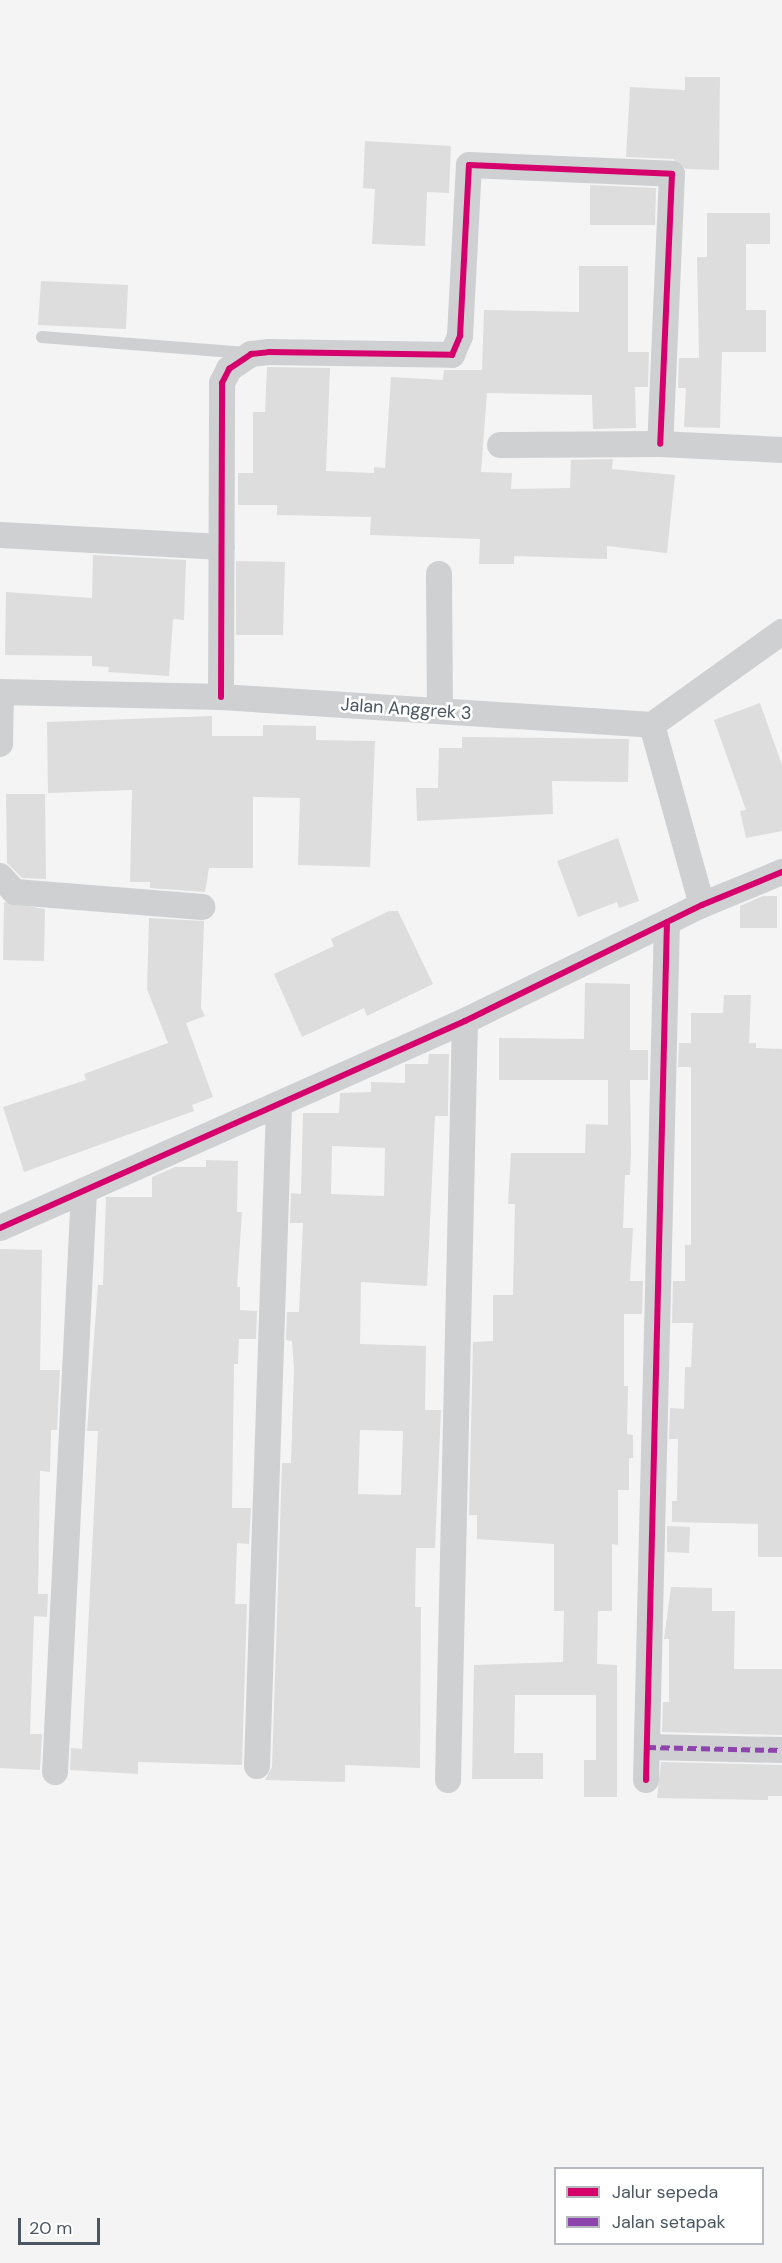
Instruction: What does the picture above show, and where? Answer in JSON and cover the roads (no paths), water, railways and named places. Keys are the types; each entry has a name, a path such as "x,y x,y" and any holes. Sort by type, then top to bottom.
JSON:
{"street":[{"path":"221,697 222,383 229,369 251,354 452,355 460,336 466,171 472,163 670,172 674,179 660,444"},
{"path":"500,445 660,444 782,450"},
{"path":"0,535 222,547"},
{"path":"439,574 440,711"},
{"path":"702,905 652,725 782,632"},
{"path":"0,744 1,692"},
{"name":"Jalan Anggrek 3","path":"1,692 221,697 652,725"},
{"path":"0,1228 465,1021 702,905 782,872"},
{"path":"0,876 15,892 202,907"},
{"path":"646,1779 667,922"},
{"path":"448,1779 465,1021"},
{"path":"257,1766 279,1105"},
{"path":"55,1772 84,1191"},
{"path":"647,1747 782,1750"}],"lane":[{"path":"42,337 251,354"}]}
